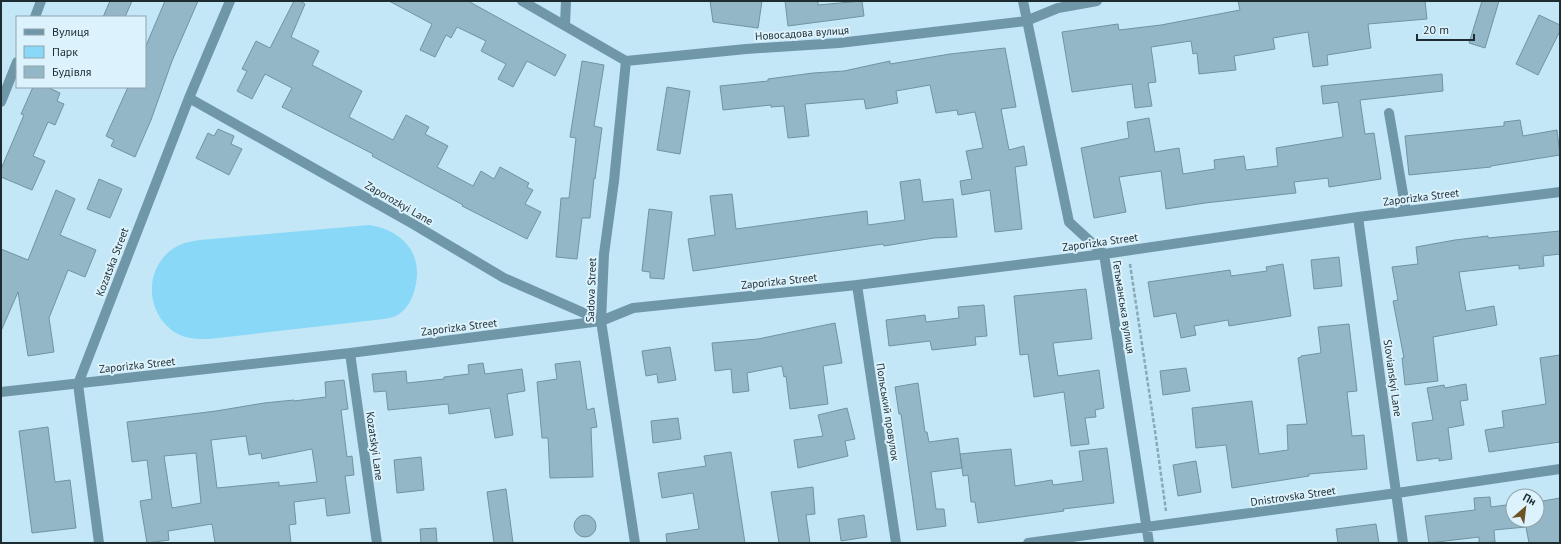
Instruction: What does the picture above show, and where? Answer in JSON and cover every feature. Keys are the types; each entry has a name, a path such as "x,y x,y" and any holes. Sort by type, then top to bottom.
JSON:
{"street":[{"path":"35,16 41,1"},
{"name":"Kozatska Street","path":"99,543 78,384 189,98 230,1"},
{"path":"522,1 565,24 626,61"},
{"path":"565,24 566,1"},
{"name":"Гетьманська вулиця","path":"1023,1 1069,222 1104,254 1149,543"},
{"name":"Новосадова вулиця","path":"626,61 746,49 839,43 1026,21 1057,5 1097,1"},
{"name":"Sadova Street","path":"626,61 614,181 604,254 601,321 635,543"},
{"path":"1,102 16,64"},
{"name":"Zaporozkyi Lane","path":"189,98 413,224 504,278 601,321"},
{"path":"1389,113 1406,211"},
{"name":"Zaporizka Street","path":"1,392 350,353 601,321 634,308 857,285 1104,254 1358,217 1560,192"},
{"name":"Slovianskyi Lane","path":"1358,217 1397,493 1402,543"},
{"name":"Польський провулок","path":"857,285 896,543"},
{"name":"Kozatskyi Lane","path":"350,353 377,543"},
{"name":"Dnistrovska Street","path":"1028,543 1147,528 1560,469"}],"path":[{"path":"1128,250 1155,431 1167,525"}],"green space":[{"path":"369,225 391,232 400,238 408,245 416,264 417,275 413,296 405,309 394,317 199,339 182,336 170,329 161,319 155,307 152,294 156,269 163,257 174,248 183,244 200,240"}],"building":[{"path":"110,1 132,1 125,16 103,16"},
{"path":"165,1 198,1 172,61 151,120 135,157 111,146 114,140 106,136 128,88 146,88 146,46"},
{"path":"294,1 300,1 305,4 291,37 319,51 312,65 362,91 349,117 393,140 406,115 429,127 425,134 448,146 437,167 473,186 481,171 494,179 500,167 529,183 527,187 533,190 525,204 541,212 527,239 462,206 463,205 372,156 373,154 282,107 292,88 265,74 252,99 237,91 247,71 242,69 256,41 270,48"},
{"path":"389,1 468,1 566,55 555,76 527,61 513,87 498,79 506,64 481,51 486,41 457,27 451,38 446,35 435,57 420,50 432,24"},
{"path":"710,1 762,1 758,28 713,22"},
{"path":"785,1 818,1 818,5 862,1 864,16 788,26"},
{"path":"1238,1 1425,1 1427,19 1368,24 1371,48 1327,55 1328,65 1313,67 1308,32 1273,38 1275,49 1234,56 1236,70 1199,74 1197,53 1193,54 1191,41 1151,47 1156,82 1148,83 1152,106 1135,108 1132,84 1072,92 1062,32 1118,24 1119,30 1161,25 1240,10"},
{"path":"1482,1 1499,1 1485,48 1469,43"},
{"path":"1539,15 1560,25 1560,31 1538,75 1516,64"},
{"path":"1005,48 1016,107 1001,109 1009,150 1024,146 1027,165 1015,167 1022,229 995,232 990,190 962,195 960,181 972,179 966,151 983,148 975,112 958,115 957,110 936,113 930,85 896,91 898,103 866,109 864,99 805,104 809,136 788,138 784,106 771,107 771,105 723,110 720,86 768,81 768,79 813,73 844,71 890,61 890,64 950,54"},
{"path":"582,61 604,65 594,126 602,128 595,179 594,178 590,218 582,218 577,259 556,257 561,198 569,198 576,138 570,137"},
{"path":"1442,74 1443,91 1360,100 1365,134 1374,133 1381,179 1329,187 1328,178 1294,182 1296,193 1166,209 1161,171 1119,177 1126,212 1094,218 1081,148 1129,138 1127,122 1149,118 1155,152 1179,148 1183,174 1215,169 1214,160 1244,156 1246,170 1278,166 1276,148 1343,137 1338,102 1323,104 1321,86"},
{"path":"667,87 690,91 680,154 657,150"},
{"path":"33,88 49,88 60,93 57,101 64,104 55,125 48,122 33,156 45,161 32,190 1,177 1,169 24,115 21,114"},
{"path":"1520,120 1523,136 1557,130 1560,155 1491,167 1409,175 1405,136 1504,126 1504,122"},
{"path":"218,129 234,136 231,144 242,149 229,175 196,158 208,133 214,136"},
{"path":"99,179 122,189 110,218 87,209"},
{"path":"920,179 923,202 953,199 957,237 934,238 884,246 883,244 693,271 688,239 715,235 710,196 732,194 736,229 867,211 868,225 905,220 900,182"},
{"path":"56,190 75,199 60,235 96,250 85,277 68,270 49,318 54,352 28,356 18,292 1,331 1,249 28,260"},
{"path":"649,209 672,212 664,279 650,278 650,272 642,271"},
{"path":"1560,231 1560,254 1543,256 1544,266 1519,269 1519,265 1459,272 1466,311 1494,306 1497,325 1433,337 1438,381 1405,385 1402,358 1404,358 1393,301 1398,300 1392,267 1418,264 1416,247 1488,236 1488,238"},
{"path":"1339,257 1342,286 1314,289 1311,260"},
{"path":"1283,264 1291,316 1229,326 1228,320 1194,326 1196,335 1181,338 1176,313 1154,317 1148,282 1230,270 1231,276 1267,271 1266,267"},
{"path":"1086,289 1092,339 1053,343 1058,376 1099,370 1104,408 1095,410 1096,417 1085,418 1089,444 1071,446 1064,392 1034,397 1028,354 1020,355 1014,296"},
{"path":"984,305 987,336 975,337 976,345 932,350 930,341 889,346 886,320 925,315 926,322 959,318 958,307"},
{"path":"835,323 842,363 823,366 828,404 790,409 786,376 784,377 782,366 747,373 749,391 733,393 731,369 715,371 712,343 758,339"},
{"path":"1349,324 1357,391 1347,392 1352,436 1364,435 1367,469 1309,474 1309,476 1232,488 1226,445 1196,448 1192,408 1252,401 1259,454 1288,450 1287,425 1307,424 1298,358 1301,356 1321,353 1318,327"},
{"path":"670,347 676,380 658,383 657,374 646,376 642,351"},
{"path":"1560,355 1560,442 1489,452 1485,430 1504,427 1502,411 1546,404 1540,358"},
{"path":"580,361 587,410 594,408 597,427 591,428 593,477 550,478 548,438 542,438 537,382 557,379 555,364"},
{"path":"483,363 485,374 522,369 525,391 507,394 513,435 495,438 490,408 449,414 448,404 388,410 386,391 374,392 372,374 406,371 407,383 444,379 444,377 469,374 468,365"},
{"path":"1186,368 1190,391 1163,395 1160,371"},
{"path":"344,380 348,409 341,410 347,457 352,456 354,475 345,476 350,513 327,516 325,498 294,502 296,524 289,525 291,543 215,543 212,524 168,531 169,540 147,543 140,501 152,499 147,460 132,462 127,422 216,411 264,403 326,397 325,382","holes":["246,436 249,455 261,453 262,459 312,449 317,482 279,486 279,482 217,488 211,440","196,453 201,503 172,508 164,456"]},
{"path":"918,383 925,432 927,432 929,442 958,438 962,468 931,472 936,509 944,509 946,526 917,530 901,414 899,414 895,387"},
{"path":"1466,384 1468,400 1460,401 1464,425 1448,428 1452,459 1439,461 1439,458 1417,461 1412,423 1433,420 1427,388 1444,385 1445,388"},
{"path":"847,408 855,439 845,441 848,456 798,468 794,440 823,436 818,415"},
{"path":"678,418 681,439 653,443 651,421"},
{"path":"48,427 55,482 70,480 76,528 32,533 19,431"},
{"path":"1107,448 1114,503 1063,509 1064,511 978,523 975,502 971,502 968,475 963,476 960,454 1011,449 1015,486 1052,480 1053,485 1083,481 1079,451"},
{"path":"731,452 745,543 667,543 666,534 699,529 693,493 662,498 658,473 706,466 704,456"},
{"path":"421,457 424,490 397,493 394,460"},
{"path":"1196,461 1201,492 1178,496 1173,465"},
{"path":"813,487 815,514 806,515 810,543 779,543 771,492"},
{"path":"506,489 513,543 494,543 487,492"},
{"path":"1490,497 1491,507 1505,505 1505,528 1515,528 1494,530 1495,542 1479,543 1479,537 1429,543 1425,516 1475,510 1474,498"},
{"path":"1560,498 1560,543 1529,543 1526,528 1545,528 1545,501"},
{"path":"585,515 589,516 595,522 595,530 589,536 585,537 581,536 575,530 574,526 575,522 581,516"},
{"path":"864,515 867,537 841,541 838,519"},
{"path":"1376,524 1379,543 1338,543 1336,529"},
{"path":"436,528 437,543 421,543 420,529"}]}
